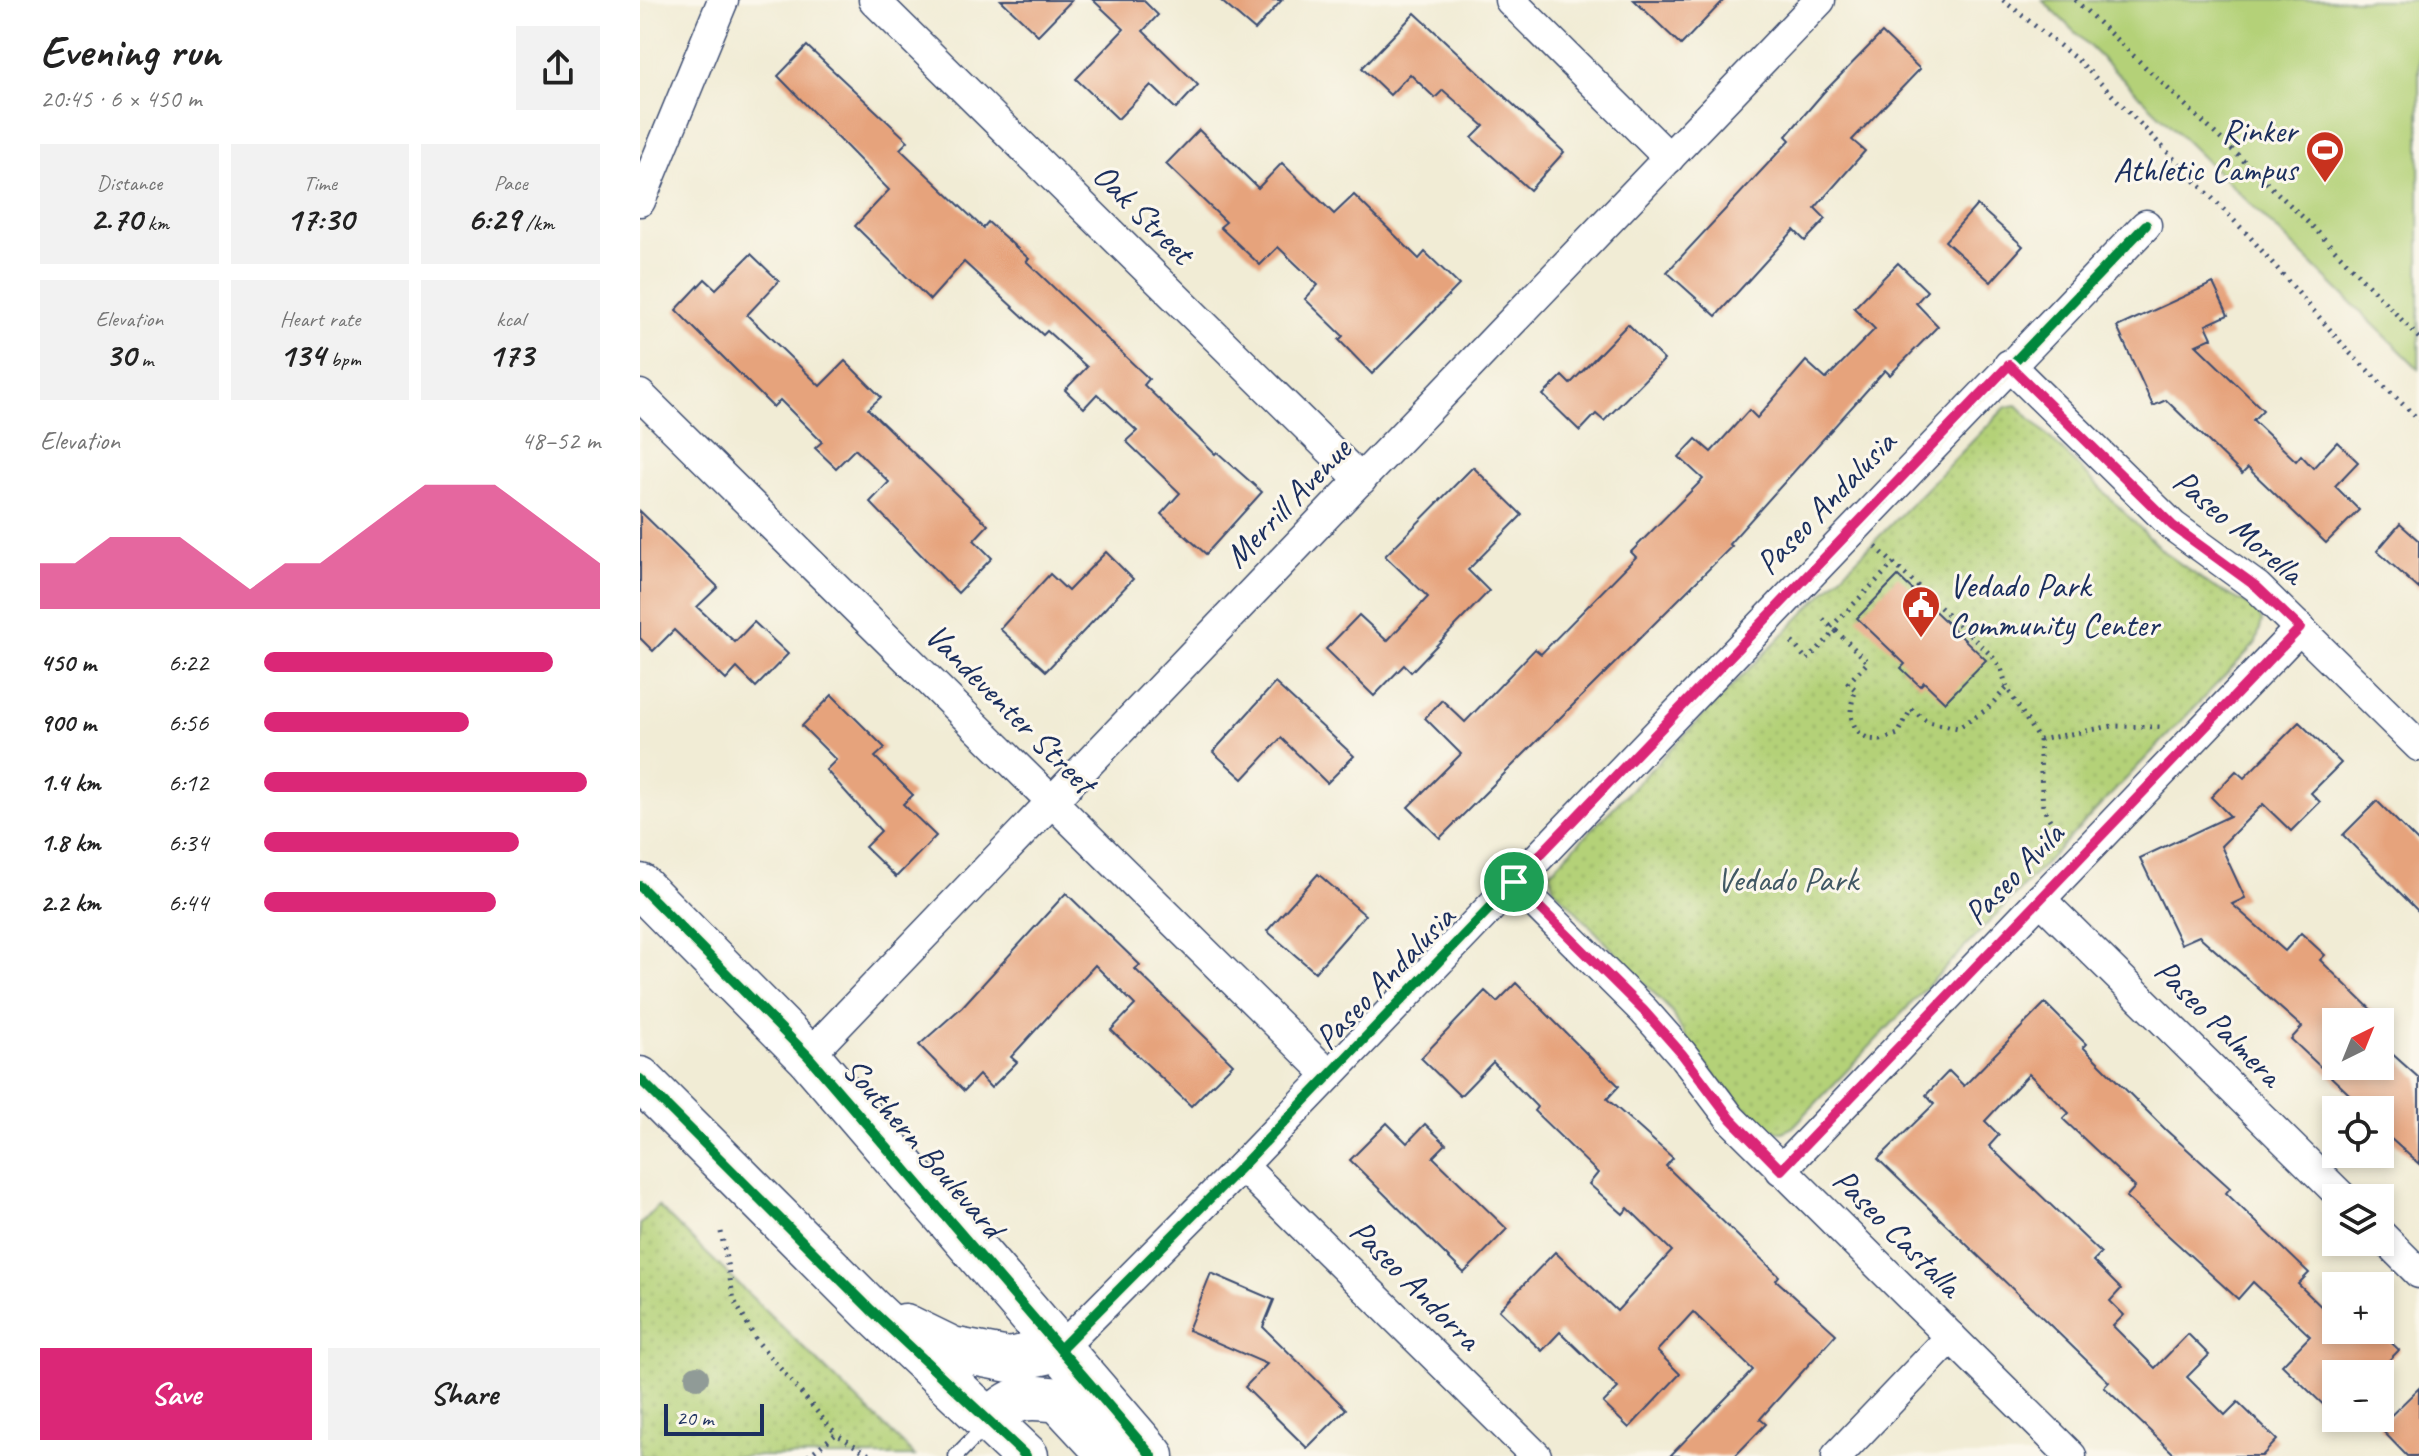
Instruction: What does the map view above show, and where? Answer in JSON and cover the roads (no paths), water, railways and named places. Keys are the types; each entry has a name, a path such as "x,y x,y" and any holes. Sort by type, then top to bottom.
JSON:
{"main road":[{"name":"Southern Boulevard","path":"640,886 808,1056 1152,1456"},
{"path":"640,1079 871,1310 1026,1456"},
{"path":"871,1310 952,1349 1009,1360 1060,1349"},
{"path":"990,1421 1004,1407 1024,1396 1059,1400 1111,1456"}],"street":[{"path":"640,201 723,0"},
{"name":"Oak Street","path":"874,0 1361,480"},
{"path":"1510,0 1669,158"},
{"name":"Merrill Avenue","path":"808,1056 1820,0"},
{"name":"Paseo Andalusia","path":"1060,1349 1242,1166 2146,225"},
{"name":"Paseo Morella","path":"2009,365 2173,526 2257,587 2419,746"},
{"name":"Vandeventer Street","path":"640,395 1329,1075"},
{"name":"Paseo Avila","path":"1781,1170 2300,628"},
{"name":"Paseo Castalla","path":"1514,882 1644,1011 1682,1054 1731,1119 2071,1456"},
{"name":"Paseo Palmera","path":"2040,899 2329,1184"},
{"name":"Paseo Andorra","path":"1242,1166 1536,1456"},
{"path":"2394,1248 2419,1273"},
{"path":"1837,1456 1951,1337"}],"lane":[{"path":"956,1456 990,1421"}],"place":[{"name":"Rinker Athletic Campus","path":"2325,184"},
{"name":"Vedado Park Community Center","path":"1921,639"}],"park label":[{"name":"Vedado Park","path":"1787,879"}]}
